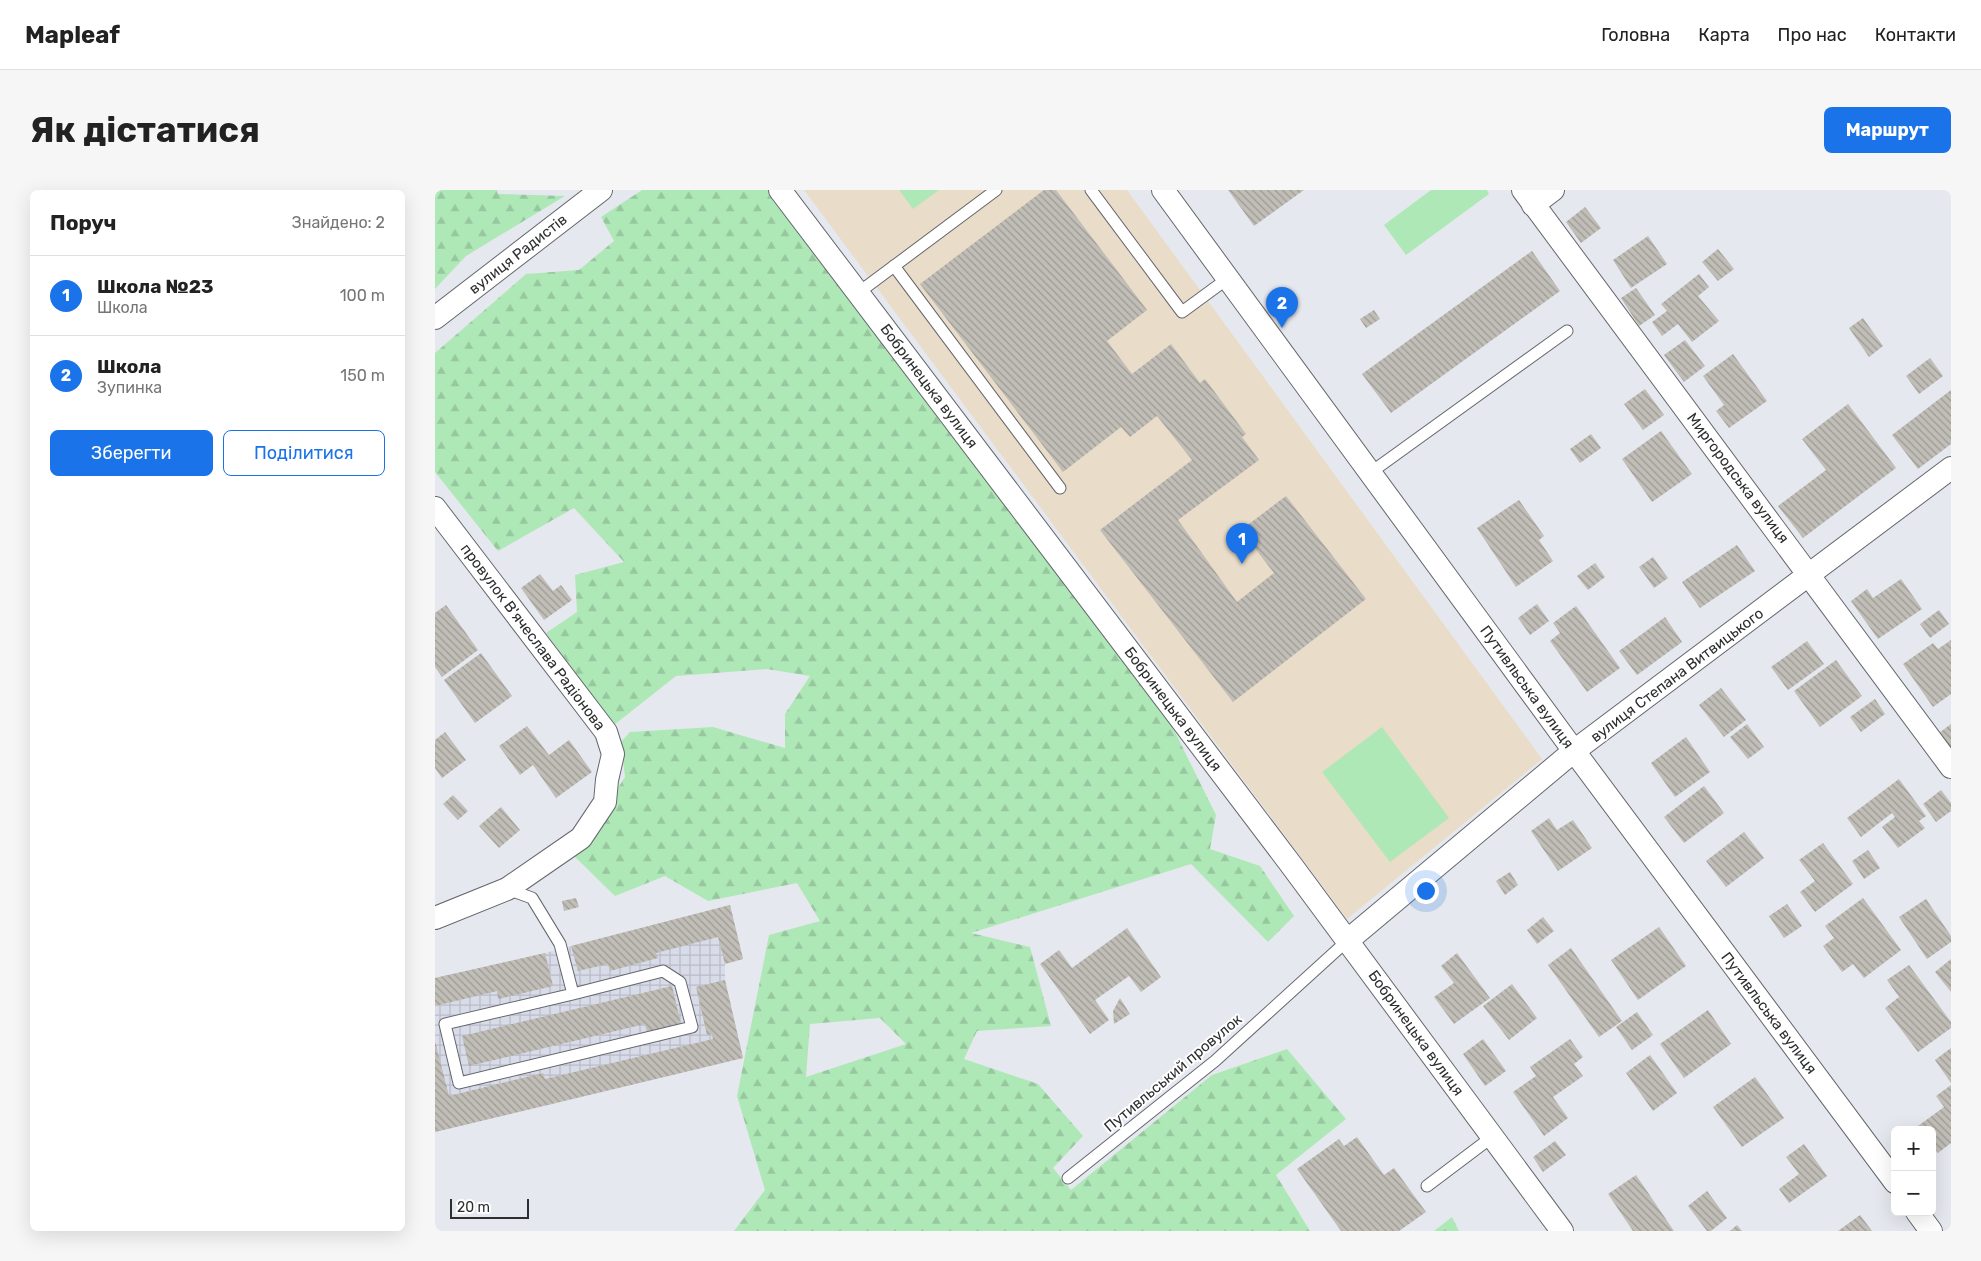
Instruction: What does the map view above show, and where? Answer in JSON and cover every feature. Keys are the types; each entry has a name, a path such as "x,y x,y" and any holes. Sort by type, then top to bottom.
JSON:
{"street":[{"name":"вулиця Радистів","path":"435,318 601,190"},
{"name":"Бобринецька вулиця","path":"780,190 1347,941 1562,1231"},
{"name":"Путивльська вулиця","path":"1163,190 1574,751 1891,1177"},
{"path":"1528,197 1553,190"},
{"name":"Миргородська вулиця","path":"1528,197 1951,767"},
{"name":"вулиця Степана Витвицького","path":"1347,941 1574,751 1951,468"},
{"name":"провулок В'ячеслава Радіонова","path":"435,508 606,732 613,754 607,780 605,802 581,838 507,890"},
{"path":"435,918 507,890"},
{"path":"1920,1216 1931,1231"}],"lane":[{"path":"858,293 996,190"},
{"path":"1091,190 1182,312 1227,279"},
{"path":"894,266 1060,488"},
{"path":"1370,473 1567,331"},
{"path":"507,890 532,898 560,944 573,994"},
{"name":"вулиця Степана Витвицького","path":"1296,988 1347,941"},
{"path":"663,971 680,982 692,1027 459,1083 445,1024 573,994 663,971"},
{"name":"Путивльський провулок","path":"1068,1178 1215,1061 1296,988"},
{"path":"1427,1186 1492,1137"}],"shaded area":[{"path":"804,190 1127,190 1542,759 1347,919"},
{"path":"730,905 743,959 725,964 725,980 743,1058 435,1132 435,978 545,953"}],"green space":[{"path":"435,190 497,190 498,194 565,196 466,256 435,289"},
{"path":"642,190 772,190 1170,722 1216,815 1210,849 1260,866 1294,916 1268,942 1191,864 971,933 1030,947 1051,1026 977,1031 964,1059 1038,1084 1083,1136 1053,1168 1071,1190 1212,1075 1287,1049 1346,1119 1276,1175 1310,1231 734,1231 765,1190 737,1096 769,935 820,921 797,883 708,901 665,876 615,896 574,856 625,777 621,742 630,732 713,727 785,748 785,714 810,676 767,669 676,676 614,725 546,633 577,612 575,575 624,562 574,508 498,551 435,472 435,353 526,274 579,270 614,241 601,217","holes":["880,1018 906,1044 806,1077 810,1024"]},
{"path":"899,190 939,190 913,209"},
{"path":"1431,190 1487,190 1489,194 1406,255 1384,225"},
{"path":"1382,727 1449,818 1390,862 1322,772"},
{"path":"1452,1217 1459,1231 1434,1231"}],"building":[{"path":"1044,190 1056,190 1147,310 1107,341 1132,374 1171,344 1200,383 1205,379 1246,434 1242,437 1259,460 1178,520 1237,602 1274,573 1241,530 1286,496 1366,599 1233,702 1100,530 1192,460 1157,416 1130,437 1121,427 1063,472 920,284"},
{"path":"1228,190 1304,190 1254,226"},
{"path":"1585,207 1601,228 1581,243 1566,222"},
{"path":"1648,236 1667,264 1631,288 1613,260"},
{"path":"1718,249 1734,269 1718,281 1702,262"},
{"path":"1532,251 1560,291 1391,413 1362,374"},
{"path":"1699,274 1709,287 1698,296 1719,321 1692,342 1678,324 1662,336 1652,322 1667,311 1661,304"},
{"path":"1636,288 1655,315 1639,326 1621,298"},
{"path":"1374,310 1380,319 1366,328 1360,319"},
{"path":"1863,318 1883,346 1869,357 1849,328"},
{"path":"1685,340 1705,366 1684,382 1664,355"},
{"path":"1733,354 1767,401 1729,428 1716,411 1724,405 1703,376"},
{"path":"1930,358 1943,376 1919,394 1906,376"},
{"path":"1645,389 1664,415 1643,430 1624,404"},
{"path":"1951,390 1951,444 1918,469 1892,435"},
{"path":"1848,404 1896,468 1803,538 1778,506 1826,470 1802,439"},
{"path":"1661,431 1692,474 1652,502 1622,459"},
{"path":"1591,434 1601,448 1580,463 1570,449"},
{"path":"1519,500 1544,536 1539,540 1553,561 1516,587 1477,528"},
{"path":"1737,545 1755,571 1700,608 1682,582"},
{"path":"1653,557 1668,578 1654,588 1639,567"},
{"path":"1595,563 1605,577 1588,590 1577,576"},
{"path":"540,574 553,591 561,585 572,600 544,620 521,588"},
{"path":"1901,579 1922,609 1878,639 1851,601 1867,589 1873,598"},
{"path":"1537,604 1549,621 1530,635 1518,618"},
{"path":"446,605 478,650 442,677 435,667 435,613"},
{"path":"1576,606 1620,668 1587,692 1550,641 1560,633 1553,623"},
{"path":"1939,610 1949,624 1930,638 1920,624"},
{"path":"1665,617 1682,642 1637,675 1619,651"},
{"path":"1951,640 1951,694 1933,707 1903,664 1933,643 1938,649"},
{"path":"1807,641 1824,664 1788,690 1771,667"},
{"path":"481,653 512,696 475,723 444,680"},
{"path":"1836,660 1862,696 1820,727 1794,691"},
{"path":"1721,688 1746,720 1724,737 1699,705"},
{"path":"1875,699 1885,714 1861,732 1850,717"},
{"path":"1747,724 1764,747 1748,759 1730,737"},
{"path":"1951,724 1951,749 1939,733"},
{"path":"527,726 549,755 569,740 592,772 556,798 533,765 520,775 499,746"},
{"path":"445,732 466,760 442,778 435,768 435,740"},
{"path":"1686,737 1710,772 1675,797 1651,763"},
{"path":"1899,779 1926,816 1919,821 1925,828 1898,848 1882,827 1895,817 1892,813 1861,837 1847,818"},
{"path":"1704,786 1724,813 1684,843 1664,817"},
{"path":"1941,790 1951,803 1951,811 1936,822 1923,804"},
{"path":"453,795 468,811 458,820 443,804"},
{"path":"501,807 520,830 499,848 479,826"},
{"path":"1549,818 1557,830 1573,820 1592,848 1558,871 1531,831"},
{"path":"1744,832 1764,858 1726,887 1706,861"},
{"path":"1823,843 1853,884 1815,912 1800,892 1815,881 1799,860"},
{"path":"1868,850 1880,868 1864,879 1852,861"},
{"path":"1510,872 1518,885 1505,895 1496,881"},
{"path":"576,898 579,907 564,911 562,901"},
{"path":"1863,898 1901,950 1864,978 1853,964 1842,972 1823,946 1834,938 1825,926"},
{"path":"1926,899 1951,936 1951,942 1927,959 1899,917"},
{"path":"1787,904 1802,926 1784,938 1769,916"},
{"path":"730,905 743,959 725,964 718,937 656,953 658,958 610,971 608,964 578,971 571,946"},
{"path":"1543,917 1554,931 1537,944 1527,930"},
{"path":"1659,927 1686,966 1638,1000 1611,960"},
{"path":"1127,928 1161,977 1141,992 1129,976 1095,1000 1109,1020 1090,1034 1040,964 1059,950 1072,968"},
{"path":"1571,948 1622,1021 1599,1037 1548,965"},
{"path":"545,953 553,986 498,999 497,991 435,1006 435,978"},
{"path":"1457,953 1490,998 1454,1024 1434,997 1454,983 1441,966"},
{"path":"1951,959 1951,992 1935,972"},
{"path":"1909,965 1951,1022 1951,1028 1918,1052 1885,1008 1899,997 1887,980"},
{"path":"725,980 743,1058 435,1132 435,1041 449,1096 543,1073 545,1079 713,1039 712,1034 707,1035 696,987"},
{"path":"1512,984 1537,1018 1509,1040 1483,1006"},
{"path":"672,986 681,1024 647,1032 645,1024 469,1066 462,1036"},
{"path":"1120,998 1130,1014 1114,1024 1113,1011"},
{"path":"1708,1010 1731,1044 1684,1078 1660,1044"},
{"path":"1637,1012 1653,1035 1632,1050 1616,1027"},
{"path":"1483,1039 1506,1071 1485,1086 1463,1054"},
{"path":"1570,1039 1583,1057 1574,1064 1583,1076 1553,1097 1568,1118 1544,1136 1513,1092 1536,1076 1530,1067"},
{"path":"1951,1048 1951,1083 1935,1060"},
{"path":"1650,1055 1677,1093 1653,1111 1626,1073"},
{"path":"1755,1077 1784,1118 1742,1147 1713,1107"},
{"path":"1951,1085 1951,1143 1938,1153 1936,1151 1936,1126 1918,1126 1944,1107 1936,1096"},
{"path":"1357,1137 1384,1175 1394,1168 1426,1212 1399,1231 1341,1231 1297,1169 1339,1139 1344,1146"},
{"path":"1555,1141 1566,1155 1543,1172 1533,1157"},
{"path":"1804,1144 1827,1176 1789,1203 1779,1189 1799,1174 1786,1157"},
{"path":"1636,1175 1674,1231 1633,1231 1608,1194"},
{"path":"1707,1191 1727,1218 1711,1231 1707,1231 1688,1206"},
{"path":"1860,1215 1872,1231 1838,1231"},
{"path":"1737,1225 1742,1231 1730,1231"}],"place":[{"name":"Школа","path":"1282,328"},
{"name":"Школа №23","path":"1242,564"}]}
